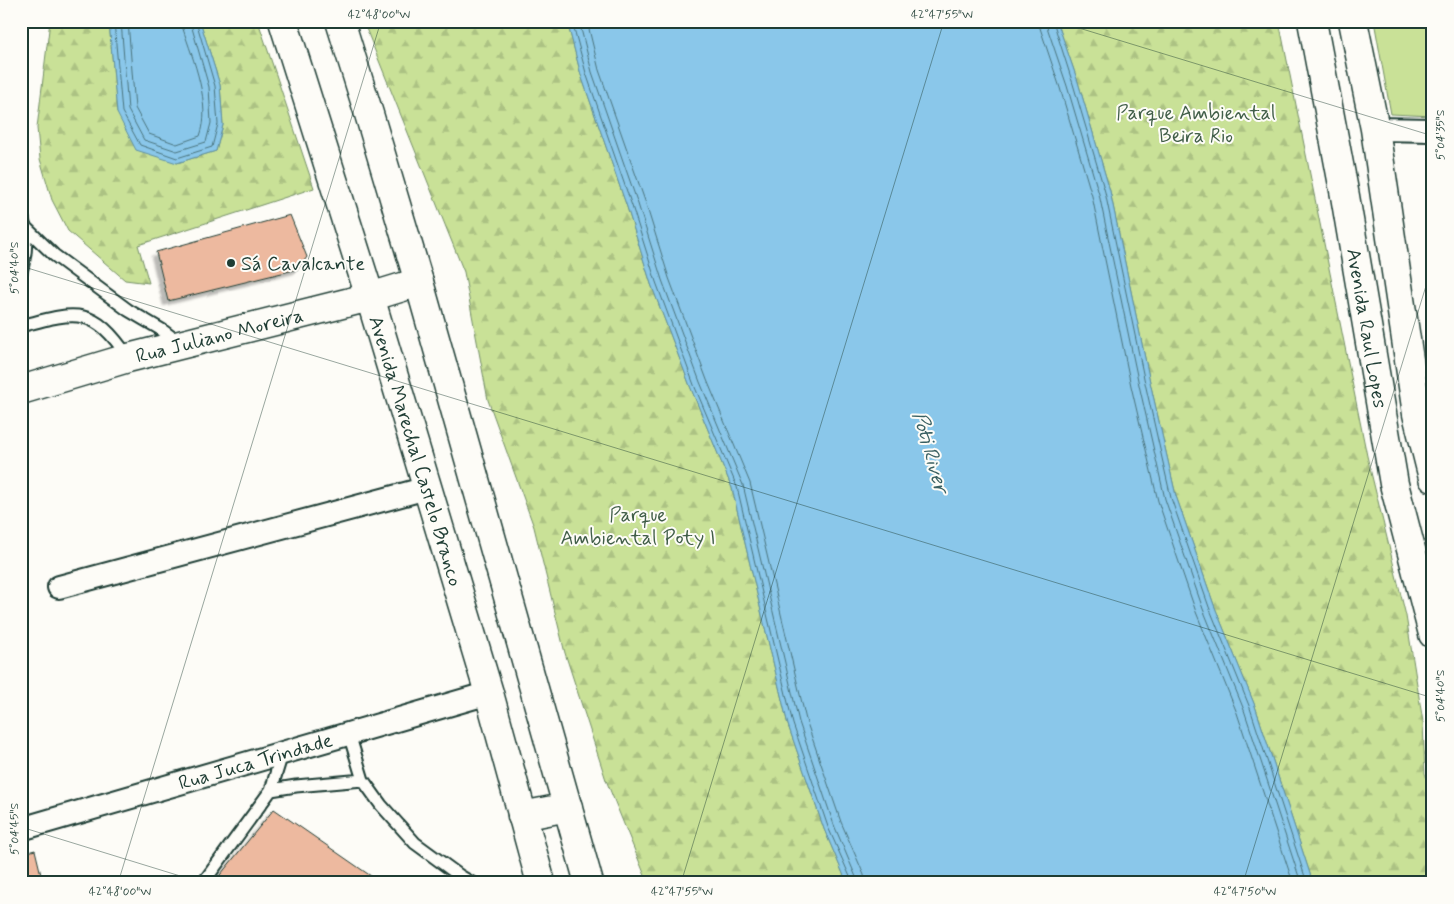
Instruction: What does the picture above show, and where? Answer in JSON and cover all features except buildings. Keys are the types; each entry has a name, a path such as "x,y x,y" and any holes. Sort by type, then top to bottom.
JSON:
{"main road":[{"name":"Avenida Marechal Castelo Branco","path":"283,21 370,296 489,693 541,883"},
{"path":"340,21 418,282 589,883"},
{"name":"Avenida Raul Lopes","path":"1312,21 1345,196 1394,484 1433,634"},
{"name":"Avenida Raul Lopes","path":"1353,21 1375,129 1425,414 1433,478"},
{"name":"Rua Juliano Moreira","path":"21,390 128,358 418,282"},
{"path":"522,816 568,807"}],"street":[{"path":"1375,129 1433,130"},
{"path":"59,587 427,488"},
{"name":"Rua Juca Trindade","path":"21,829 489,693"}],"lane":[{"path":"21,212 24,225 26,256 21,272"},
{"path":"24,225 54,255 128,310 162,330 182,345"},
{"path":"21,326 72,315 87,318 99,323 118,342 128,358"},
{"path":"349,734 363,780 382,805 415,843 472,883"},
{"path":"203,883 271,790 282,754"},
{"path":"271,790 363,780"}],"green space":[{"path":"50,21 109,21 117,113 177,163 216,151 223,125 220,85 200,21 258,21 314,188 138,245 149,283 125,280 68,231 52,200 40,159 37,128"},
{"name":"Parque Ambiental Poty I","path":"363,21 567,21 581,75 627,207 651,284 732,488 788,725 824,829 847,883 648,883 606,780 565,653 534,527 488,400 464,272"},
{"name":"Parque Ambiental Beira Rio","path":"1057,21 1279,21 1367,456 1406,616 1423,722 1425,773 1433,800 1433,883 1313,883 1255,706 1214,605 1176,496 1110,191 1078,82"},
{"path":"1374,21 1433,21 1433,116 1391,114"}],"water":[{"path":"109,21 200,21 220,85 223,125 216,151 177,163 136,150 117,113"},
{"name":"Poti River","path":"567,21 1057,21 1078,82 1110,191 1176,496 1214,605 1255,706 1313,883 847,883 824,829 788,725 732,488 651,284 627,207 581,75"}],"place":[{"name":"Sá Cavalcante","path":"231,263"}]}
